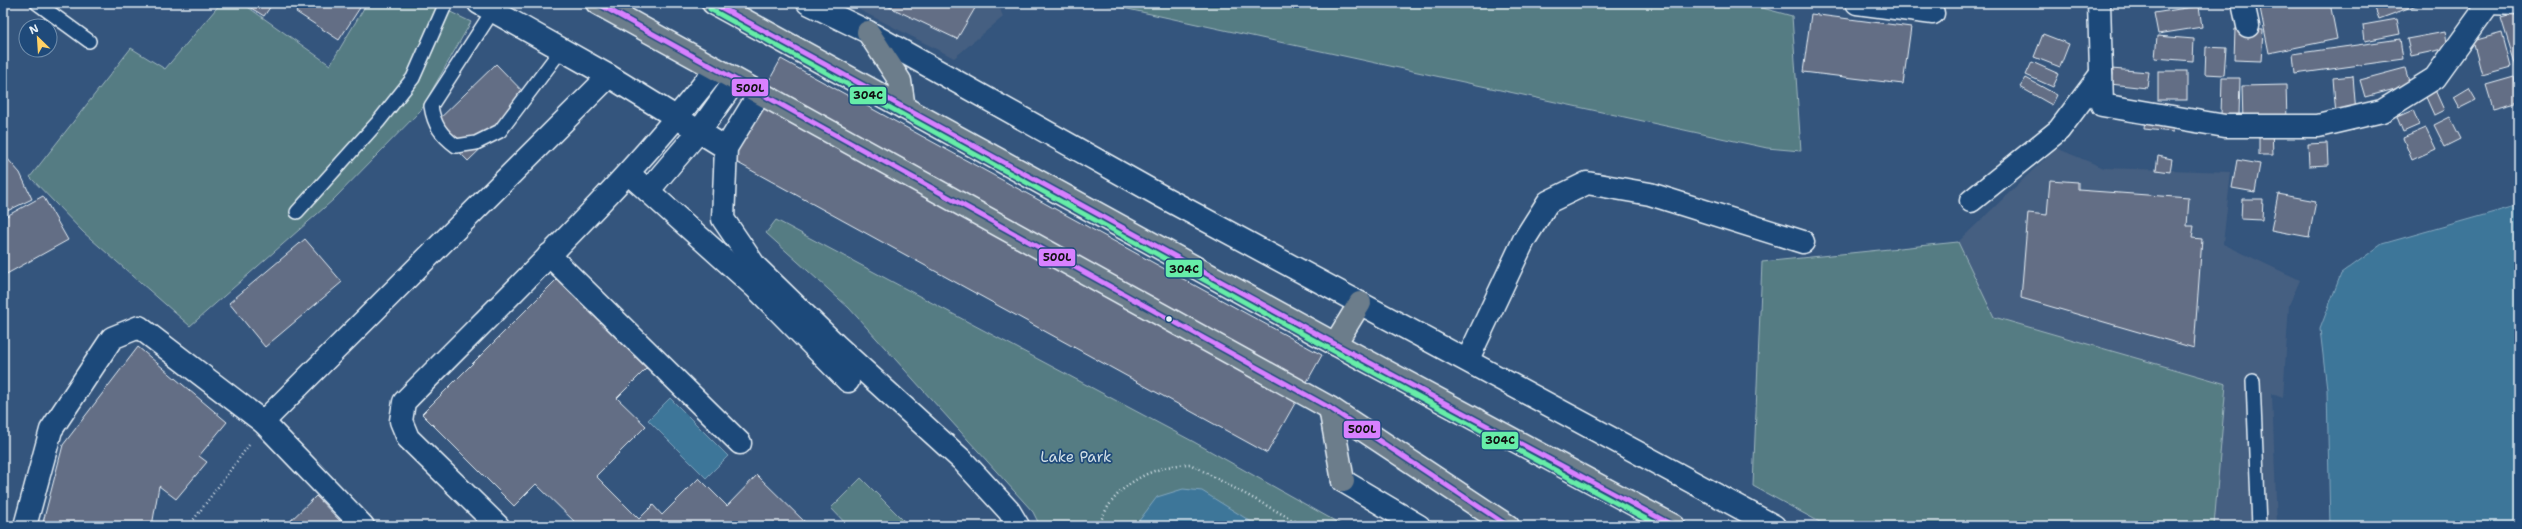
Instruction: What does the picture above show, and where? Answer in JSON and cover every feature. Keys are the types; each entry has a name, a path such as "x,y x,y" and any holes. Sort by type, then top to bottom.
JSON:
{"highway":[{"path":"597,3 715,70 1330,408 1508,526"},
{"path":"713,3 1335,344 1674,526"},
{"path":"868,32 900,81 904,108"},
{"path":"1335,344 1360,303"},
{"path":"1330,408 1343,481"}],"street":[{"path":"808,3 868,32 1161,196 1774,526"},
{"path":"1857,3 1933,13"},
{"path":"2099,3 2102,104 2225,126 2318,126 2382,111 2435,78 2489,3 2519,4"},
{"path":"2243,3 2248,26"},
{"path":"485,7 609,76 700,130 726,148"},
{"path":"498,526 408,438 403,430 401,411 404,402 628,173 678,118 715,70"},
{"path":"1970,201 2059,130 2101,74"},
{"path":"258,431 609,76"},
{"path":"648,191 700,130 735,81"},
{"path":"759,94 726,148 723,219 755,266 836,345 962,460 1009,511 1018,526"},
{"path":"628,173 755,287 848,381"},
{"path":"1468,360 1524,240 1548,202 1587,183 1650,194 1803,242"},
{"path":"549,255 740,443"},
{"path":"25,526 51,430 112,338 139,327 258,431 363,526"},
{"path":"1343,481 1419,526"}],"lane":[{"path":"37,3 89,42"},
{"path":"297,212 378,122 413,78 446,3"},
{"path":"485,7 431,106 433,118 441,134 456,146 476,143 500,131 561,50"},
{"path":"2253,381 2259,526"}],"path":[{"path":"189,526 258,431"},
{"path":"1099,526 1110,503 1137,478 1171,465 1190,464 1304,526"}],"shaded area":[{"path":"846,3 998,3 1003,17 954,58"},
{"path":"2056,148 2104,168 2231,172 2223,244 2300,280 2289,305 2283,398 2272,394 2277,526 2214,526 2226,384 1993,317 1958,242"},
{"path":"2519,205 2519,526 2330,526 2327,389 2320,329 2341,274 2382,244"},
{"path":"670,398 728,456 706,478 648,420"},
{"path":"1183,489 1202,491 1258,526 1135,526 1157,497"}],"green space":[{"path":"221,3 242,3 330,65 367,3 432,3 471,22 420,111 333,200 190,326 83,232 30,177 131,48 165,69"},
{"path":"1100,3 1744,3 1792,16 1801,151 1767,148"},
{"name":"Lake Park","path":"776,220 1194,442 1344,526 1040,526 1033,512 849,308 766,233"},
{"path":"1958,242 1994,317 2226,384 2214,526 1827,526 1753,486 1762,262"},
{"path":"861,478 909,526 848,526 831,508"}],"building":[{"path":"243,3 273,3 264,16"},
{"path":"302,3 363,3 339,40 296,12"},
{"path":"881,3 978,3 957,39"},
{"path":"2259,3 2330,3 2337,39 2269,53"},
{"path":"2373,3 2422,3 2379,19"},
{"path":"2199,6 2202,27 2158,34 2154,13"},
{"path":"2519,13 2519,72 2518,73 2501,18"},
{"path":"1811,14 1911,27 1903,84 1803,72"},
{"path":"2397,19 2400,34 2365,41 2363,25"},
{"path":"2235,29 2263,30 2261,61 2234,60"},
{"path":"2445,32 2448,48 2411,56 2407,39"},
{"path":"2502,33 2511,67 2482,75 2473,41"},
{"path":"2043,34 2069,44 2060,67 2034,57"},
{"path":"2157,36 2194,39 2193,61 2155,58"},
{"path":"2400,39 2403,59 2295,74 2293,54"},
{"path":"2206,47 2226,48 2224,75 2205,74"},
{"path":"781,59 1322,355 1267,453 727,157"},
{"path":"2032,62 2059,74 2053,87 2026,75"},
{"path":"496,64 531,100 468,161 433,125"},
{"path":"2405,68 2410,85 2365,97 2360,80"},
{"path":"2111,69 2149,72 2147,88 2110,84"},
{"path":"2158,71 2187,71 2187,100 2158,100"},
{"path":"2353,76 2356,114 2336,116 2333,78"},
{"path":"2514,77 2519,101 2493,108 2486,85"},
{"path":"2026,78 2057,95 2052,105 2020,87"},
{"path":"2222,78 2240,78 2239,116 2221,116"},
{"path":"2286,85 2287,121 2243,122 2242,86"},
{"path":"2469,88 2476,100 2460,108 2454,97"},
{"path":"2435,90 2444,110 2434,115 2425,95"},
{"path":"2413,110 2419,125 2403,132 2397,117"},
{"path":"2450,117 2461,139 2445,147 2434,125"},
{"path":"2145,119 2174,123 2173,132 2144,129"},
{"path":"2426,128 2436,149 2412,160 2403,138"},
{"path":"2272,129 2273,155 2259,155 2259,130"},
{"path":"2327,143 2328,165 2309,166 2308,144"},
{"path":"2158,156 2172,159 2170,172 2156,170"},
{"path":"6,157 20,173 32,199 3,213 3,158"},
{"path":"2237,160 2260,164 2255,192 2232,188"},
{"path":"2050,180 2078,182 2078,190 2189,198 2187,226 2194,226 2192,238 2202,239 2194,348 2021,298 2028,213 2047,215"},
{"path":"2278,194 2316,201 2309,237 2271,230"},
{"path":"43,196 68,240 3,276 3,218"},
{"path":"2242,199 2263,199 2262,220 2241,219"},
{"path":"305,239 342,282 265,347 229,303"},
{"path":"557,279 647,368 617,398 646,426 596,476 639,519 653,505 662,515 699,478 727,506 757,475 809,526 579,526 536,484 514,506 422,414"},
{"path":"138,347 227,422 199,456 207,462 176,499 159,486 152,526 42,526 63,445"},
{"path":"316,496 345,526 285,526"}],"transit line":[{"name":"500L","path":"597,3 1330,408 1508,526"},
{"name":"500L","path":"713,3 1335,344 1674,526"},
{"name":"304C","path":"710,9 1332,350 1659,526"}]}
